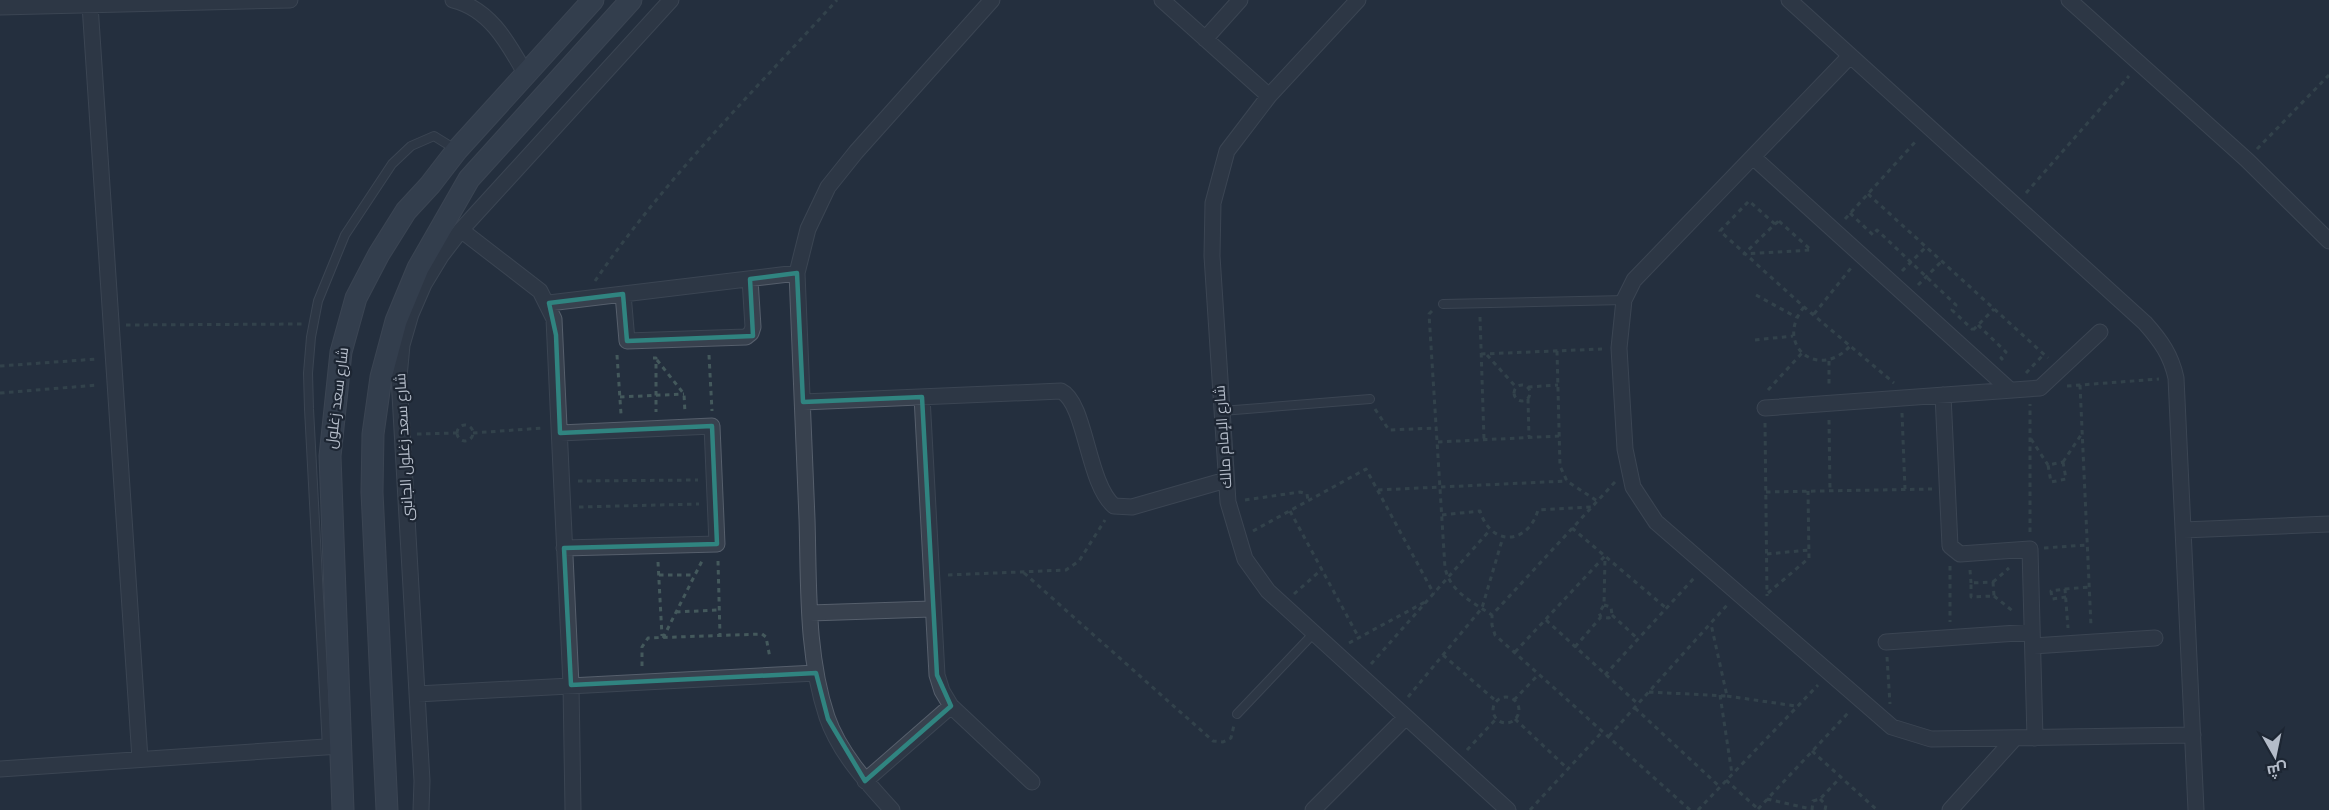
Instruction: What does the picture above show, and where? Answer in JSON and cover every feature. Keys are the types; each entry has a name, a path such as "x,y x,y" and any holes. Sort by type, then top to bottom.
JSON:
{"main road":[{"name":"شارع سعد زغلول","path":"343,810 333,747 330,456 341,352 356,298 379,254 406,211 525,73 593,0"},
{"path":"387,810 372,469 373,434 381,377 396,321 418,268 469,179 631,0"}],"street":[{"path":"0,7 290,0"},
{"path":"453,0 478,11 494,24 525,73"},
{"name":"شارع سعد زغلول الجانبى","path":"421,810 417,694 399,377 402,345 411,314 424,284 461,230 671,0"},
{"path":"892,810 865,781 828,719 816,673 810,613 797,273 808,229 828,187 856,152 992,0"},
{"path":"1162,0 1269,96"},
{"path":"1205,39 1240,0"},
{"name":"شارع الإمام مالك","path":"1358,0 1269,96 1227,152 1213,203 1212,256 1220,411 1228,502 1237,540 1255,576 1282,605 1508,810"},
{"path":"1789,0 2145,323 2162,342 2172,359 2176,378 2196,810"},
{"path":"2068,0 2247,160 2329,241"},
{"path":"90,5 140,759"},
{"path":"1850,56 1634,280 1624,300 1619,348 1627,468 1633,487 1656,522 1892,727 1931,739 2193,735"},
{"path":"1753,157 2010,390"},
{"path":"461,230 540,291 549,303 555,327 571,685 573,810"},
{"path":"549,303 797,273"},
{"path":"623,294 627,341 746,337 751,333 750,279"},
{"path":"1765,408 2035,388 2060,369 2100,332"},
{"path":"803,402 1062,391 1067,394 1076,413 1101,491 1114,506 1132,507 1226,480"},
{"path":"1943,395 1950,546 1960,554 2030,549 2035,738"},
{"path":"922,397 931,609 937,675 942,691 951,706 1032,782"},
{"path":"560,430 712,426 716,503 714,544 564,548"},
{"path":"2183,530 2329,524"},
{"path":"810,613 931,609"},
{"path":"1886,642 2032,635 2069,644 2155,639"},
{"path":"417,694 816,673"},
{"path":"865,781 951,706"},
{"path":"1313,810 1401,714"},
{"path":"1950,810 2015,738"},
{"path":"0,769 333,747"}],"lane":[{"path":"333,747 308,373 313,324 330,267 345,234 392,164 411,146 434,136 457,150"},
{"path":"1443,304 1624,300"},
{"path":"1220,411 1370,399"},
{"path":"1237,714 1314,633"}],"path":[{"path":"582,299 621,243 670,184 837,0"},
{"path":"2015,205 2139,64"},
{"path":"2247,160 2329,75"},
{"path":"1834,231 1929,127"},
{"path":"1868,194 2060,369"},
{"path":"1775,224 1749,201 1720,231 1804,307 1851,345 1907,398 1905,489"},
{"path":"1850,213 1872,235 1877,230 1911,262 1956,305 1952,310 1973,330"},
{"path":"1779,221 1811,250 1744,254 1779,221"},
{"path":"1891,282 1926,247"},
{"path":"1814,314 1861,255"},
{"path":"1907,297 1942,261"},
{"path":"1756,294 1796,317"},
{"path":"1479,303 1484,354 1484,439"},
{"path":"1443,304 1434,307 1430,314 1447,579 1456,590 1492,615 1495,635 1690,810"},
{"path":"1804,307 1796,317 1793,336 1802,353 1814,361 1828,361 1842,356 1851,345"},
{"path":"1959,344 1994,309"},
{"path":"111,325 313,324"},
{"path":"1978,325 2006,352 2001,358 2008,364"},
{"path":"1755,340 1793,336"},
{"path":"708,338 712,426"},
{"path":"622,430 616,342 627,341"},
{"path":"1484,354 1619,348"},
{"path":"1557,351 1560,466 1567,481 1597,501"},
{"path":"1768,619 1766,393 1802,353"},
{"path":"1484,354 1516,387 1558,385"},
{"path":"0,366 113,358"},
{"path":"617,358 627,358"},
{"path":"646,358 656,358"},
{"path":"656,358 684,394 687,427"},
{"path":"656,358 657,429"},
{"path":"1828,361 1830,490"},
{"path":"2087,544 2030,549 2030,438 2035,388 2176,378"},
{"path":"0,393 115,384"},
{"path":"2080,385 2092,642"},
{"path":"1516,387 1514,395 1516,399 1528,399"},
{"path":"1528,387 1530,395 1528,399 1529,437"},
{"path":"620,397 684,394"},
{"path":"1370,399 1389,430 1437,428"},
{"path":"403,434 457,433 465,425 473,433 560,430"},
{"path":"457,433 461,440 465,441 469,440 473,433"},
{"path":"2030,438 2048,465 2050,482 2066,479 2063,462 2082,434"},
{"path":"1438,442 1559,436"},
{"path":"2048,465 2063,462"},
{"path":"1492,615 1627,468"},
{"path":"1237,540 1366,469 1434,594"},
{"path":"562,481 714,480"},
{"path":"1378,490 1567,481"},
{"path":"1766,492 1948,488"},
{"path":"1767,594 1809,558 1808,491"},
{"path":"1228,502 1300,492 1307,494 1308,501"},
{"path":"562,508 716,503"},
{"path":"930,575 1066,570 1079,561 1114,506"},
{"path":"1442,515 1480,511 1490,530 1503,537 1516,536 1527,531 1534,522 1538,510 1591,507"},
{"path":"1290,511 1359,638"},
{"path":"1572,528 1666,608"},
{"path":"1360,676 1490,530"},
{"path":"1401,714 1443,655 1482,608 1503,537"},
{"path":"663,638 695,575 714,544"},
{"path":"714,544 720,636"},
{"path":"657,546 663,638"},
{"path":"1950,546 1950,638"},
{"path":"1767,554 1809,550"},
{"path":"1601,617 1599,613 1604,605 1605,556"},
{"path":"1515,652 1605,556"},
{"path":"1605,675 1706,565"},
{"path":"1282,605 1322,569"},
{"path":"1024,573 1213,741 1223,742 1231,738 1237,714"},
{"path":"659,575 695,575"},
{"path":"1994,596 1971,597 1971,583 1993,582 1994,596 2032,635"},
{"path":"2066,597 2052,599 2051,591 2090,587"},
{"path":"2065,589 2069,644"},
{"path":"1609,736 1738,593"},
{"path":"1333,652 1429,599"},
{"path":"1604,605 1611,607 1612,615 1638,639"},
{"path":"676,612 719,610"},
{"path":"1601,617 1609,618 1612,615"},
{"path":"1575,647 1601,617"},
{"path":"1546,620 1720,787"},
{"path":"1711,624 1726,696"},
{"path":"642,682 644,641 663,638 762,634 766,637 772,675"},
{"path":"1886,642 1892,727"},
{"path":"1443,655 1496,701"},
{"path":"1698,810 1829,673"},
{"path":"1514,700 1539,674"},
{"path":"1649,692 1720,695 1797,706"},
{"path":"1720,695 1732,774"},
{"path":"1505,697 1514,700 1519,709 1515,719 1506,723 1496,719 1492,710 1496,701 1505,697"},
{"path":"1726,780 1759,809 1861,700"},
{"path":"1455,762 1496,719"},
{"path":"1515,719 1568,769"},
{"path":"1530,810 1603,731"},
{"path":"1812,751 1874,809"},
{"path":"1767,799 1811,810 1813,801 1820,799 1841,777"},
{"path":"1820,799 1826,810"}],"highlighted area":[{"path":"797,273 803,402 922,397 937,675 951,706 865,781 828,719 816,673 571,685 564,548 717,544 712,426 560,433 556,335 549,303 623,294 627,341 753,336 750,279"}]}
